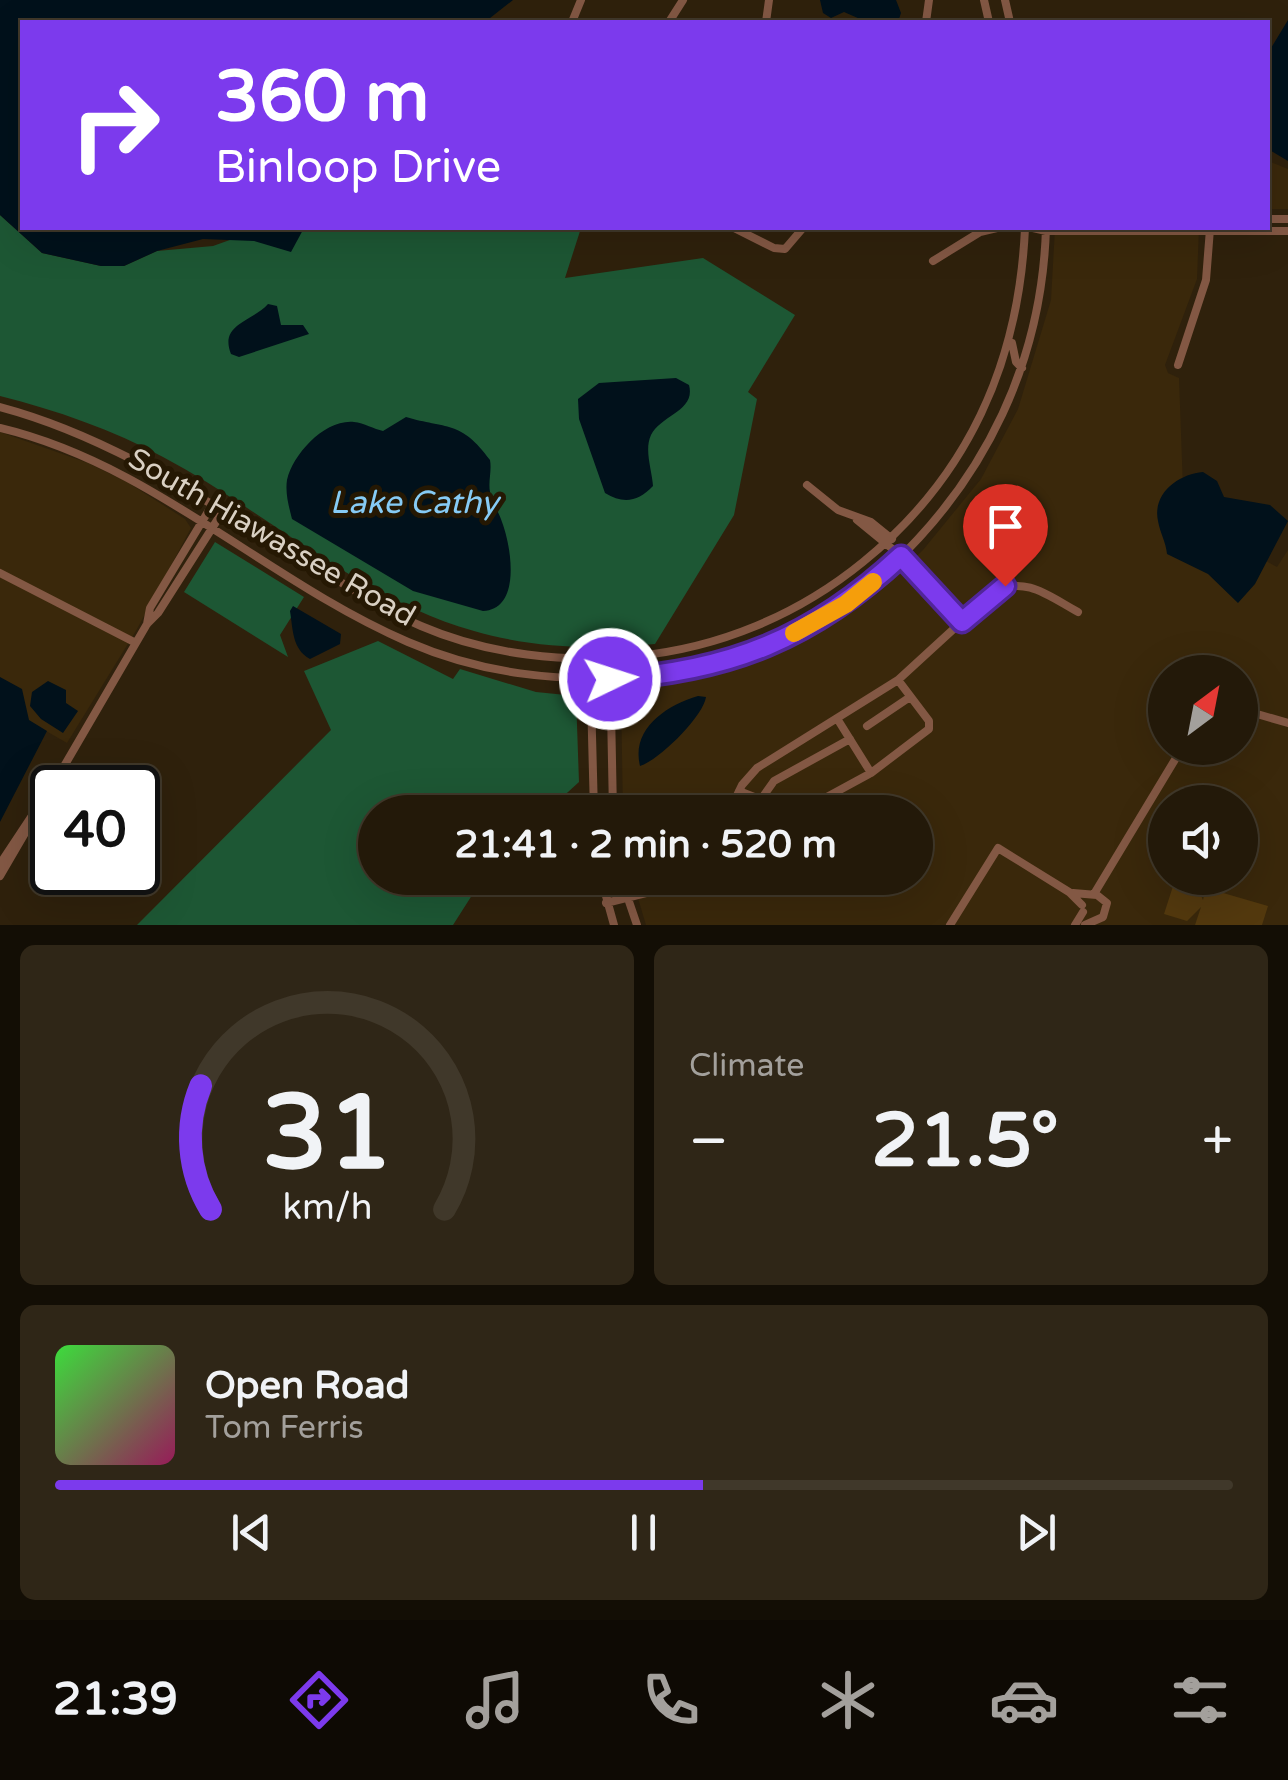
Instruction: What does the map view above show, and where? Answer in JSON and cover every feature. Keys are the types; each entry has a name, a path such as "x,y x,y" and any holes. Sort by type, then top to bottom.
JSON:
{"street":[{"path":"738,230 774,248 785,249 802,230"},
{"path":"933,261 988,230"},
{"name":"South Hiawassee Road","path":"0,407 104,445 212,504 390,611 458,639 530,654 590,659 680,652 750,629 822,593 889,542 932,496 971,438 1000,374 1020,295 1025,230"},
{"name":"South Hiawassee Road","path":"0,428 94,462 366,620 454,659 498,671 589,680 687,673 772,644 846,604 901,556 942,513 1001,421 1022,368 1039,304 1046,230"},
{"path":"1178,365 1206,280 1210,230"},
{"path":"1249,230 1288,231"},
{"path":"1011,333 1012,352 1022,368"},
{"path":"807,485 838,510 871,522 962,622"},
{"path":"147,624 150,608 212,504"},
{"path":"64,765 147,624 223,512"},
{"path":"0,573 136,642"},
{"path":"168,575 178,582"},
{"path":"737,795 757,768 898,680 994,592 1018,584 1078,612"},
{"path":"454,659 458,639"},
{"path":"610,658 613,795"},
{"path":"590,659 593,795"},
{"path":"831,795 872,773 930,730 928,721 898,680"},
{"path":"867,726 910,697"},
{"path":"1258,714 1288,723"},
{"path":"838,720 872,773"},
{"path":"761,795 784,773 850,739"},
{"path":"1076,925 1086,902 1172,765"},
{"path":"739,790 751,795"},
{"path":"0,864 30,819"},
{"path":"0,876 30,824"},
{"path":"950,925 998,848 1086,902 1106,900"},
{"path":"1086,902 1090,922 1106,913 1110,866"},
{"path":"605,895 614,925"},
{"path":"626,895 637,925"},
{"path":"606,902 644,895"}],"shaded area":[{"path":"1270,162 1288,169 1288,209 1270,209"},
{"path":"1055,230 1199,230 1197,279 1165,365 1168,373 1179,378 1184,516 1277,567 1288,550 1288,925 646,925 637,895 933,895 933,795 623,795 621,697 629,689 748,663 814,634 878,593 923,550 981,479 1018,409 1051,300"},
{"path":"0,432 88,463 127,482 185,519 191,528 137,629 67,743 46,731 0,716"}],"green space":[{"path":"0,215 42,253 101,266 124,266 157,251 213,246 241,236 283,230 580,230 565,278 703,258 795,315 748,392 757,399 734,515 655,644 541,644 496,637 432,617 353,576 202,479 144,447 84,422 0,396"},
{"path":"215,542 304,597 280,635 288,657 184,592"},
{"path":"378,641 453,679 460,669 536,692 576,696 579,782 565,795 358,795 358,895 472,895 453,925 137,925 331,730 304,671"}],"water":[{"path":"0,0 513,0 488,20 20,20 20,230 303,230 291,252 254,241 203,239 157,251 124,266 101,266 42,253 0,215"},
{"path":"820,0 896,0 901,13 899,20 862,20 844,12 831,18 823,13"},
{"path":"1288,20 1288,161 1270,150 1270,50"},
{"path":"268,304 277,306 281,325 303,325 309,334 239,357 231,354 228,344 233,330"},
{"path":"676,378 689,385 690,394 683,407 651,435 648,454 653,486 630,500 605,493 579,419 578,399 599,383"},
{"name":"Lake Cathy","path":"406,417 461,432 490,460 490,492 506,533 511,576 503,600 495,608 483,611 413,591 292,519 287,480 312,440 343,423 383,431"},
{"path":"1203,472 1217,481 1224,497 1270,505 1288,521 1255,584 1238,603 1208,574 1167,554 1159,525 1157,511 1163,494 1177,481"},
{"path":"293,606 341,634 340,644 310,659 304,655 294,638 290,611"},
{"path":"0,677 22,689 29,720 47,731 0,822"},
{"path":"48,681 66,690 66,703 78,711 63,733 41,719 30,706 32,692"},
{"path":"698,696 706,697 689,726 658,756 640,766 641,741 653,721"}],"building":[{"path":"1170,895 1201,895 1203,900 1204,895 1230,895 1268,906 1262,925 1195,925 1201,907 1187,921 1164,914"}],"slow traffic":[{"path":"794,633 846,604 873,582"}],"route":[{"path":"610,679 687,673 772,644 846,604 901,556 962,622 1005,586"}]}
